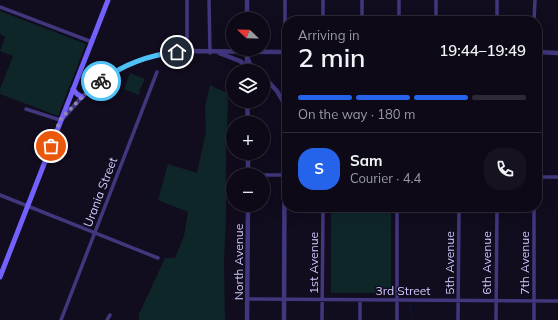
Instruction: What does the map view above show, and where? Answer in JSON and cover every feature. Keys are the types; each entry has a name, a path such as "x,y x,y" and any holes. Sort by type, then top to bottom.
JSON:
{"main road":[{"path":"0,277 108,0"},
{"path":"73,89 82,97"}],"street":[{"path":"187,0 187,51"},
{"path":"209,0 210,52"},
{"path":"247,0 247,12"},
{"path":"285,0 285,16"},
{"path":"323,0 323,16"},
{"path":"362,0 362,16"},
{"path":"399,0 399,16"},
{"path":"436,0 436,16"},
{"path":"497,0 497,16"},
{"path":"534,0 534,16"},
{"path":"0,7 92,42"},
{"path":"26,109 60,120 101,80 128,64 165,53 187,51 226,52"},
{"path":"210,52 226,52"},
{"path":"270,52 282,52"},
{"path":"542,52 558,52"},
{"path":"219,53 242,64"},
{"name":"Urania Street","path":"61,320 157,72"},
{"path":"270,84 277,91 282,100"},
{"path":"270,176 282,176"},
{"path":"542,177 558,177"},
{"path":"0,195 158,258"},
{"name":"North Avenue","path":"247,320 248,212"},
{"path":"284,320 285,212"},
{"name":"1st Avenue","path":"322,320 323,212"},
{"path":"397,212 397,320"},
{"name":"5th Avenue","path":"458,320 459,212"},
{"name":"6th Avenue","path":"496,320 497,212"},
{"name":"7th Avenue","path":"534,212 534,320"},
{"name":"3rd Street","path":"247,299 558,301"},
{"path":"360,300 360,320"},
{"path":"108,320 110,315"}],"green space":[{"path":"0,11 86,44 58,116 0,94 0,89 13,56 0,51 5,37 0,34"},
{"path":"130,73 145,79 139,91 139,95 124,89"},
{"path":"210,85 226,93 226,108 228,108 227,116 226,116 226,219 224,262 225,320 139,320 139,314 165,258 175,258 184,236 188,212 158,200 168,164 197,173 206,132 205,107"},
{"path":"331,212 391,212 391,293 331,293"}],"waterway":[{"path":"410,304 412,320"}],"way so far":[{"path":"51,146 60,120 82,97 101,81"}],"route":[{"path":"101,81 118,69 138,60 165,53 177,52"}]}
